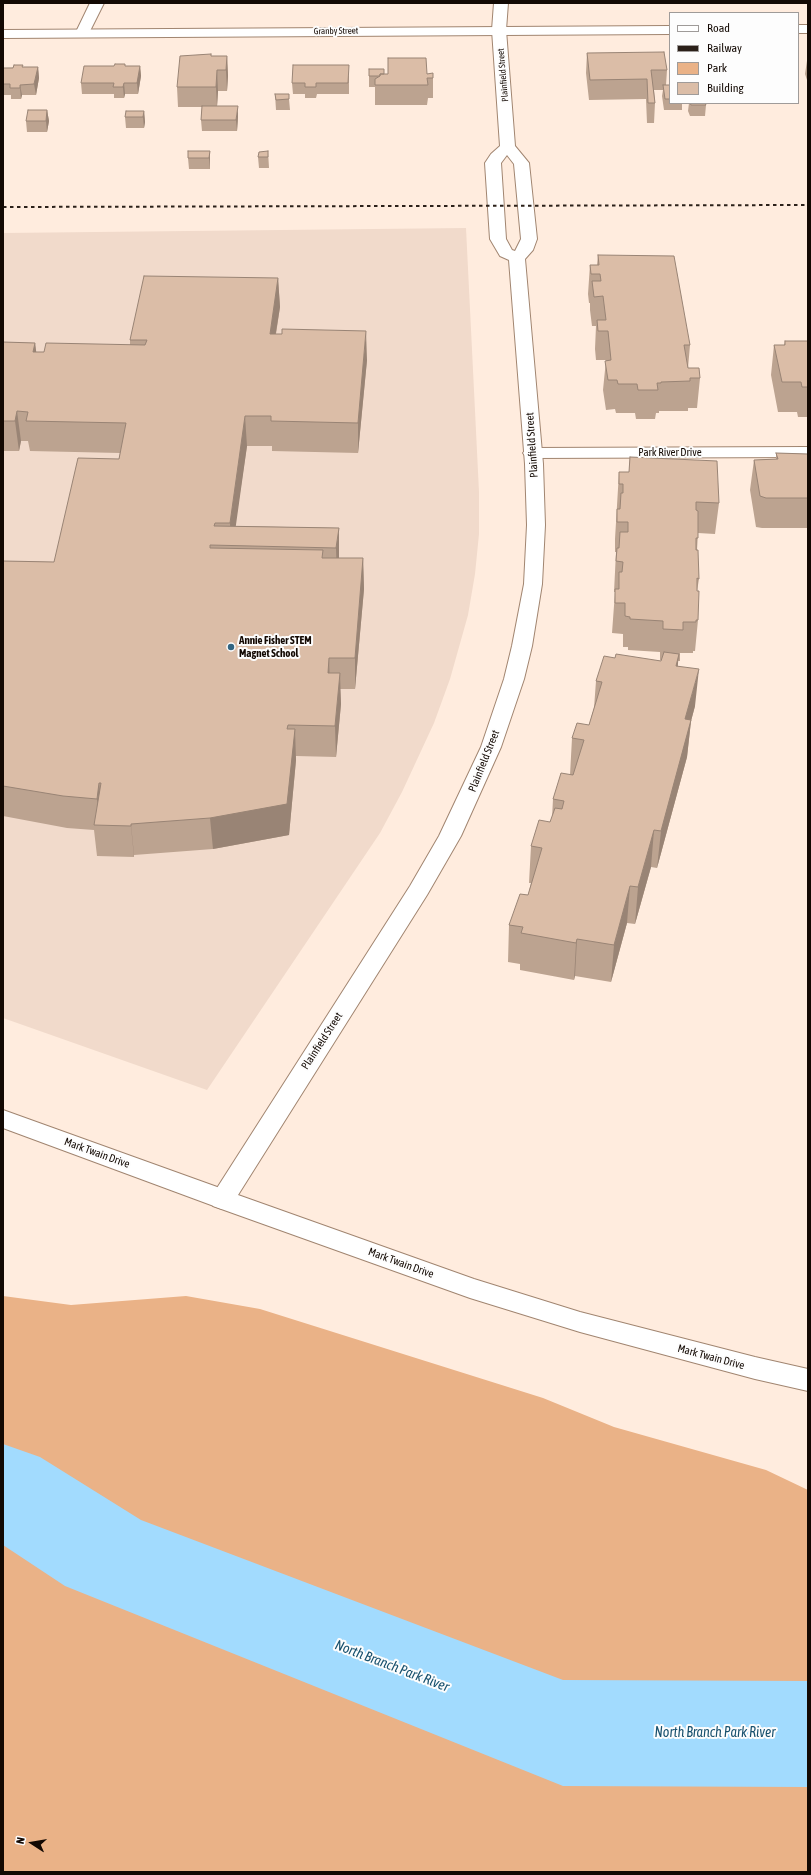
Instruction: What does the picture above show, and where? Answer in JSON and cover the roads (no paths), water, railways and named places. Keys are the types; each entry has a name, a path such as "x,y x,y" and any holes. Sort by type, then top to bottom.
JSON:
{"street":[{"path":"82,34 97,3"},
{"name":"Plainfield Street","path":"501,3 499,30 508,147"},
{"name":"Granby Street","path":"3,34 669,30"},
{"path":"508,147 521,163 529,239 525,250 517,258 506,253 498,239 493,163 496,157 508,147"},
{"name":"Plainfield Street","path":"222,1199 419,890 450,836 488,754 514,679 533,584 536,525 517,258"},
{"name":"Park River Drive","path":"532,453 808,452"},
{"name":"Mark Twain Drive","path":"3,1119 470,1288 565,1318 755,1368 808,1380"}],"waterway":[{"name":"North Branch Park River","path":"3,1489 103,1553 563,1733 808,1734"}],"railway":[{"path":"3,207 808,205"}],"place":[{"name":"Annie Fisher STEM Magnet School","path":"231,647"}]}
